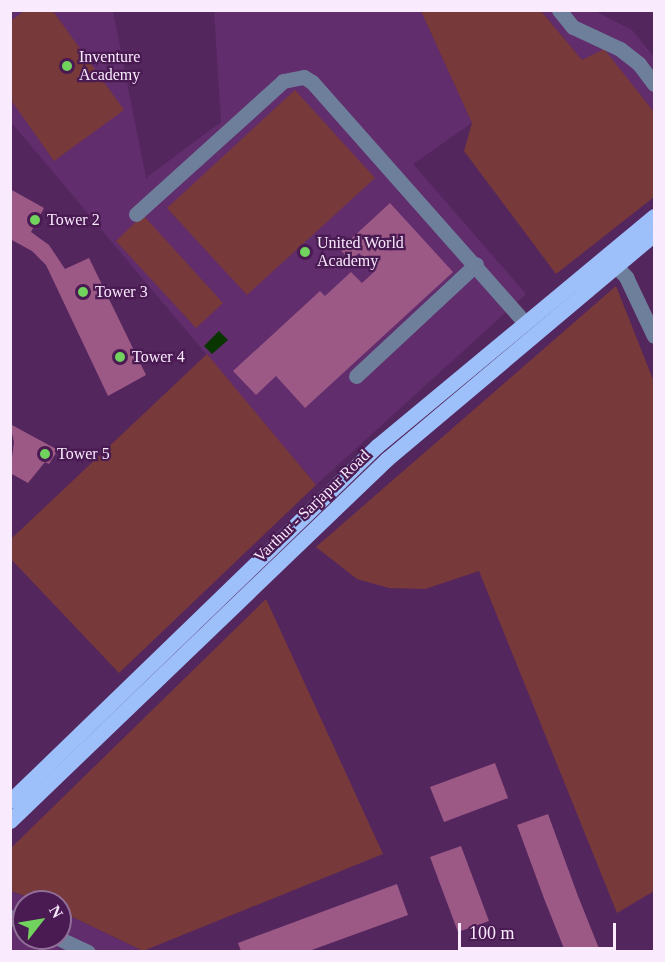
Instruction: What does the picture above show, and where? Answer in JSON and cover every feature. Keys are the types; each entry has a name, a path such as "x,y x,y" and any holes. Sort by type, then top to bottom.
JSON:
{"main road":[{"name":"Varthur - Sarjapur Road","path":"10,821 387,459 612,261 654,216"},
{"name":"Varthur - Sarjapur Road","path":"10,801 377,446 524,322 654,234"}],"street":[{"path":"559,10 573,27 620,49 639,63 654,84"},
{"path":"136,214 283,81 304,77 476,264 524,322"},
{"path":"612,261 626,277 654,336"},
{"path":"356,376 476,264"},
{"path":"72,944 88,951"}],"shaded area":[{"path":"25,10 53,11 124,110 54,161 11,100 11,21"},
{"name":"United World Academy","path":"10,11 113,11 146,178 221,122 214,11 421,11 472,123 413,164 526,294 316,485 11,122"},
{"path":"421,11 541,11 582,60 604,49 654,112 654,197 556,274 464,151 472,123"},
{"path":"541,11 595,11 632,30 654,57 654,112 604,50 582,60"},
{"path":"295,90 375,178 247,295 167,208"},
{"path":"143,215 223,303 196,328 116,241"},
{"path":"616,286 654,382 654,891 617,913 479,571 425,589 389,588 357,579 316,547"},
{"path":"219,331 228,340 212,354 204,346"},
{"path":"207,354 316,485 119,673 11,559 11,539"},
{"path":"266,599 383,854 143,951 72,917 72,890 11,891 11,848"},
{"path":"10,891 12,892 12,950 72,950 72,917 142,951 11,951"}],"building":[{"path":"10,189 44,208 31,232 49,245 65,269 89,258 146,375 108,396 46,265 32,251 10,239"},
{"path":"390,203 453,272 305,408 276,376 256,395 233,371 320,291 325,296 351,272 362,283 375,271 359,253 350,261 340,249"},
{"name":"Tower 5","path":"10,424 58,450 49,464 45,462 28,483 10,473 14,442"},
{"path":"495,763 508,798 444,822 430,787"},
{"path":"548,814 600,951 565,951 545,901 517,825"},
{"path":"461,846 489,921 458,932 430,857"},
{"path":"397,884 408,915 309,951 241,951 238,943"}],"place":[{"name":"Inventure Academy","path":"67,66"},
{"name":"Tower 2","path":"35,220"},
{"name":"United World Academy","path":"305,252"},
{"name":"Tower 3","path":"83,292"},
{"name":"Tower 4","path":"120,357"},
{"name":"Tower 5","path":"45,454"}]}
